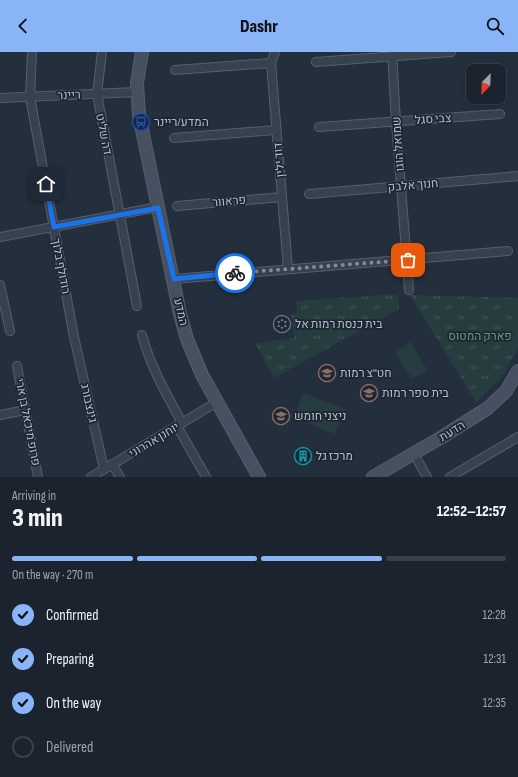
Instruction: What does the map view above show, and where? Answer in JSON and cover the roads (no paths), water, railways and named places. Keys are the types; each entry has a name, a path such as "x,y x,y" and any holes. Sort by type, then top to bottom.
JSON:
{"street":[{"name":"רודולף בלוך","path":"32,52 30,97 74,337"},
{"name":"דה שליט","path":"102,52 97,94 137,306"},
{"name":"המדע","path":"142,52 138,73 137,92 139,115 180,314 187,339 202,375 252,464 261,477"},
{"name":"דוד ילין","path":"275,52 271,63 288,269"},
{"path":"316,62 392,54 451,52"},
{"name":"שמואל הוגו","path":"392,54 409,290"},
{"path":"175,70 271,63"},
{"name":"ריינר","path":"0,98 137,92"},
{"name":"צבי סגל","path":"319,127 500,114"},
{"path":"174,138 276,130"},
{"name":"חנוך אלבק","path":"309,194 518,176"},
{"name":"פראוור","path":"177,206 282,196"},
{"path":"0,237 158,208"},
{"path":"174,279 508,251"},
{"path":"0,285 10,331"},
{"path":"142,335 147,354 156,376 206,477"},
{"name":"גינצבורג","path":"74,337 104,469"},
{"name":"פרופ מיכאל בן ארי","path":"17,366 38,477"},
{"name":"הדעת","path":"373,477 414,454 488,408 506,391 518,371"},
{"name":"יוחנן אהרוני","path":"91,477 217,402"},
{"path":"0,415 26,410"},
{"path":"450,477 518,437"},
{"path":"414,454 427,477"},
{"path":"112,464 120,477"}],"place":[{"name":"המדע/ריינר","path":"141,122"},
{"name":"בית כנסת רמות אל","path":"282,324"},
{"name":"חט''צ רמות","path":"327,373"},
{"name":"בית ספר רמות","path":"369,393"},
{"name":"ניצני חומש","path":"281,416"},
{"name":"מרכז גל","path":"303,456"}],"park label":[{"name":"פארק המטוס","path":"480,336"}]}
